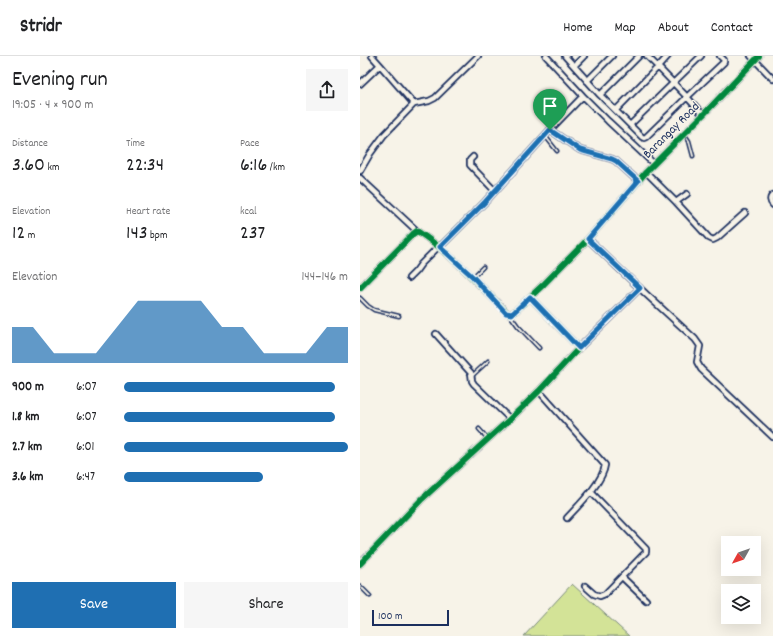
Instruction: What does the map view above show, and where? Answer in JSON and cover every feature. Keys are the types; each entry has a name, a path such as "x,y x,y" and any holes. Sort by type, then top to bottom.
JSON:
{"street":[{"path":"372,56 414,104"},
{"path":"360,171 384,135 414,104 429,101 435,98 478,56"},
{"path":"546,56 583,96 654,164"},
{"path":"565,56 600,95 642,137 645,138 724,62 720,56"},
{"path":"574,66 584,56"},
{"path":"587,81 612,56"},
{"path":"600,95 639,56"},
{"path":"648,56 703,115"},
{"path":"616,110 668,56"},
{"path":"630,125 701,56"},
{"path":"751,56 773,79"},
{"name":"Barangay Road","path":"510,314 530,297 588,239 646,172 759,56"},
{"path":"360,84 380,65"},
{"path":"409,278 439,246 464,224 583,96"},
{"path":"550,130 580,150 616,161 638,181"},
{"path":"474,157 470,160 470,165 495,191"},
{"path":"646,172 676,202 708,238 713,240 717,238 745,213"},
{"path":"360,178 417,231 439,246 473,277 506,313 510,314"},
{"path":"676,202 687,194"},
{"path":"773,195 770,199 773,205"},
{"path":"360,288 417,231"},
{"path":"588,239 695,338 700,346 697,362 701,369 773,437"},
{"path":"360,564 422,499 539,391 579,348 640,288"},
{"path":"530,297 579,348"},
{"path":"436,334 471,373 474,384 510,419"},
{"path":"539,391 605,465 604,470 591,492 568,518"},
{"path":"585,586 594,594 600,596 605,594 646,552 646,549 591,492"},
{"path":"622,577 646,600"}],"lane":[{"path":"684,134 689,141 693,156"},
{"path":"545,136 556,151"},
{"path":"473,277 483,267"},
{"path":"360,298 374,310 399,316"},
{"path":"510,314 515,322 539,348"},
{"path":"472,376 488,361"},
{"path":"479,429 488,439"},
{"path":"360,586 370,596"}],"green space":[{"path":"572,584 629,636 524,636"}],"cycle path":[{"path":"360,288 417,231 453,259 507,313 512,314 588,239 646,172 759,56"},
{"path":"360,564 422,499 510,419 539,391 579,348 530,297"}],"route":[{"path":"550,130 563,140 584,152 616,161 638,181 588,239 640,288 579,348 530,297 512,314 506,313 473,277 440,247 485,202 550,130"}]}
